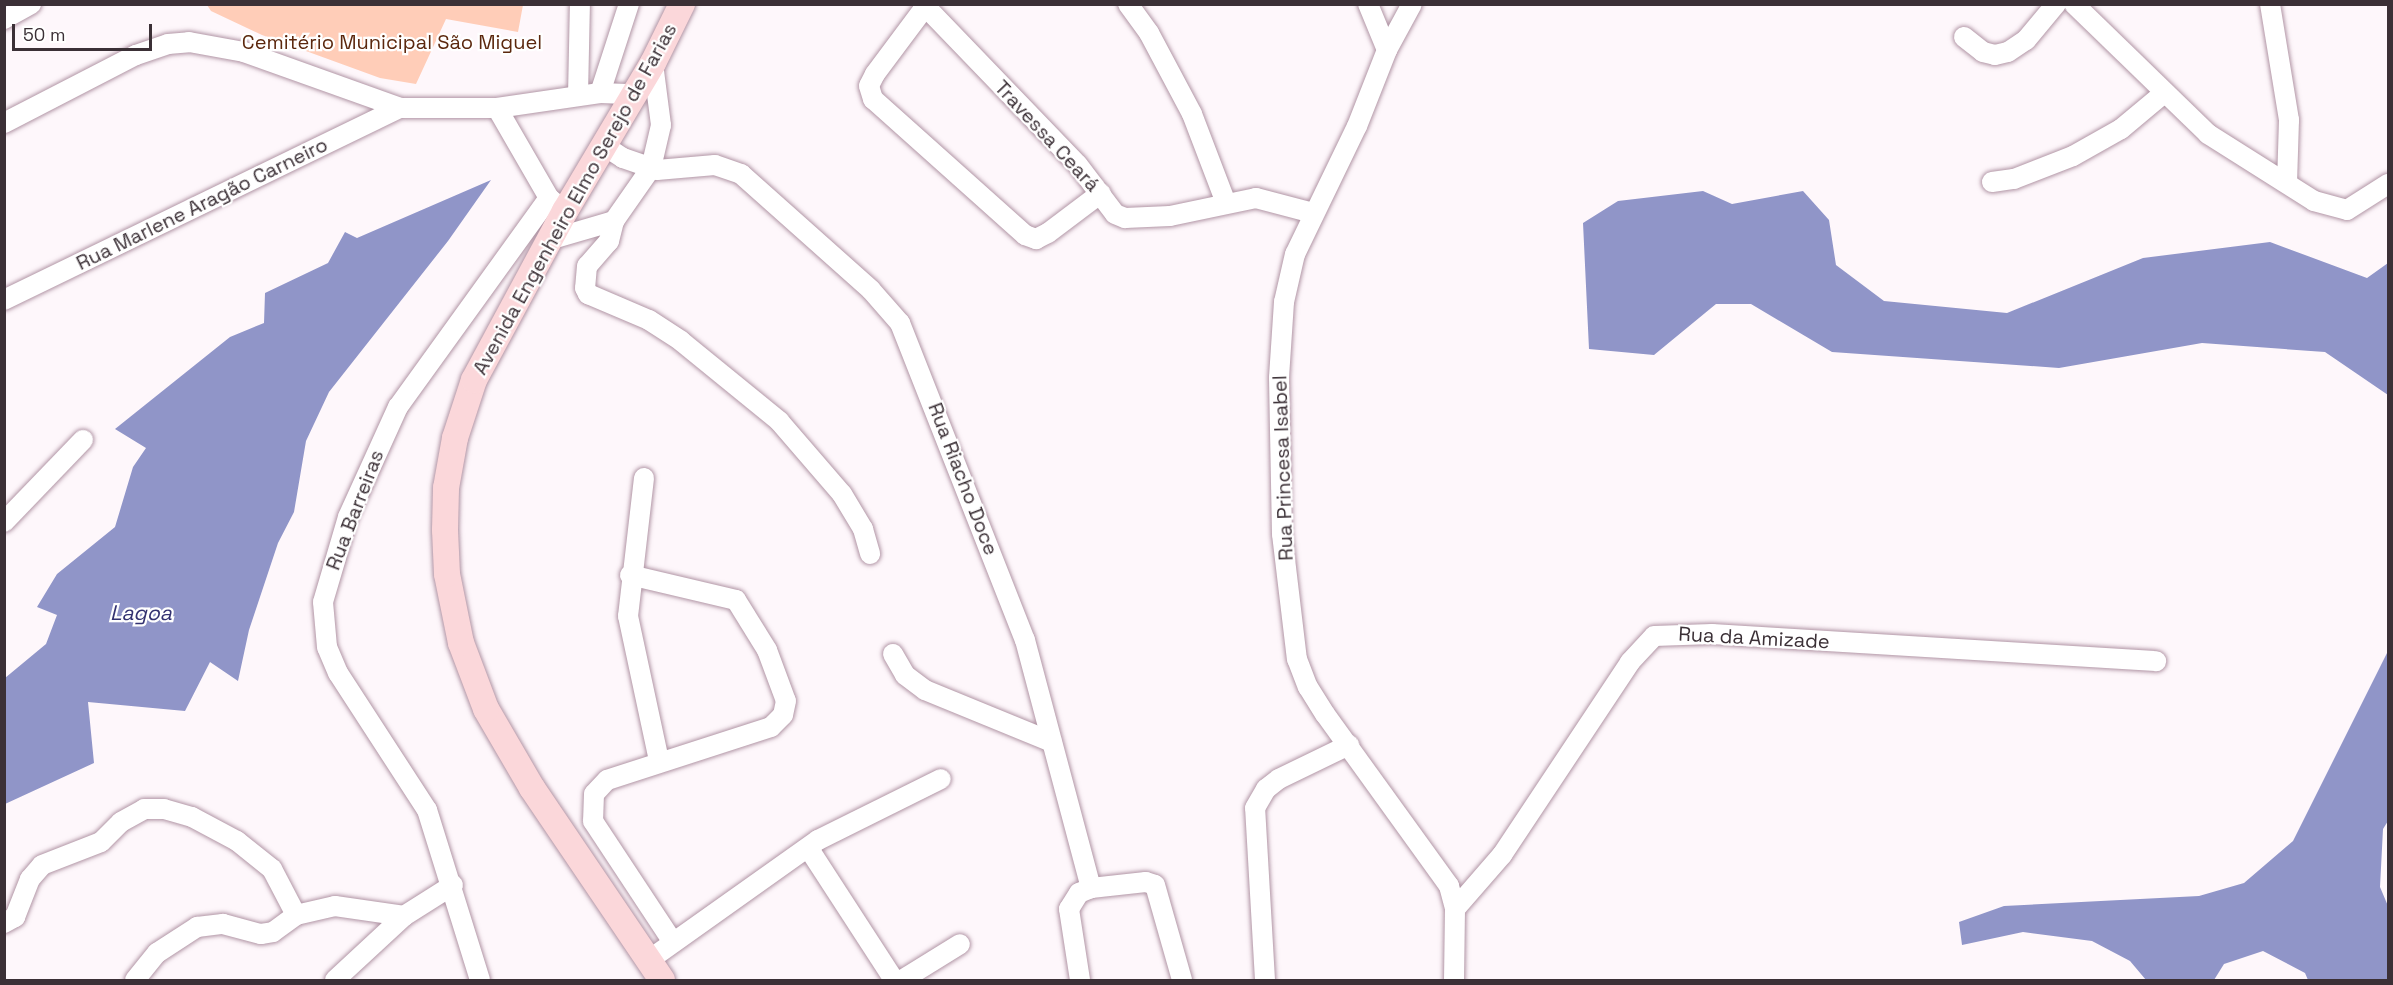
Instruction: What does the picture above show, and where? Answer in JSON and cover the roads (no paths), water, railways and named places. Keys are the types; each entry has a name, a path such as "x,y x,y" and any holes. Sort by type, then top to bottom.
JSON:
{"main road":[{"name":"Avenida Engenheiro Elmo Serejo de Farias","path":"655,970 532,788 486,709 460,643 447,574 446,488 455,438 474,380 549,240 557,204 603,145 653,63 682,4"}],"street":[{"path":"4,20 31,4"},
{"path":"578,96 580,4"},
{"path":"600,93 629,4"},
{"path":"1128,4 1149,33 1192,114 1226,203"},
{"path":"1368,4 1387,50"},
{"name":"Rua Princesa Isabel","path":"1412,4 1387,50 1357,126 1313,213 1290,270 1284,302 1279,378 1282,534 1297,659 1308,687 1443,875 1455,909"},
{"path":"1964,37 1983,52 1995,55 2008,52 2026,40 2055,4"},
{"path":"2074,4 2208,134 2327,207 2347,210 2388,184"},
{"path":"2270,4 2289,120 2287,183"},
{"path":"924,6 875,74 869,86 873,99 1030,237 1036,239 1048,233 1101,193"},
{"name":"Travessa Ceará","path":"924,6 1078,165 1115,214 1125,218 1170,216 1226,203 1266,200 1313,213"},
{"path":"4,123 136,55 168,44 189,42 244,52 400,108 497,108 600,93 634,94"},
{"path":"653,63 660,125 651,168 614,221 609,241 587,266 585,288 588,294 649,320 681,341 779,421 842,494 863,529 870,554"},
{"path":"1992,183 2039,171 2073,156 2121,129 2164,93"},
{"name":"Rua Marlene Aragão Carneiro","path":"4,300 400,108"},
{"path":"497,108 557,204"},
{"name":"Rua Riacho Doce","path":"603,145 651,168 715,165 741,174 893,312 918,363 1024,640 1091,888"},
{"name":"Rua Barreiras","path":"480,981 453,885 427,810 338,673 327,647 323,602 348,517 398,407 557,204"},
{"path":"549,240 614,221"},
{"path":"4,522 83,440"},
{"path":"644,478 630,575 630,632 659,760"},
{"path":"630,575 736,600 767,650 786,701 783,715 771,727 659,760 607,780 598,787 592,805 593,821 672,942"},
{"name":"Rua da Amizade","path":"1455,909 1502,855 1630,662 1654,636 1712,634 2156,661"},
{"path":"893,654 905,675 925,690 1052,742"},
{"path":"1265,981 1254,844 1258,799 1280,779 1349,745"},
{"path":"655,970 672,942 809,849 849,823 941,779"},
{"path":"4,923 15,917 30,879 42,865 101,842 121,822 144,809 164,809 192,818 237,842 272,869 296,915"},
{"path":"809,849 894,981"},
{"path":"1080,981 1069,909 1078,893 1091,888 1146,882 1155,885 1182,981"},
{"path":"334,981 404,916 453,885"},
{"path":"135,981 157,952 197,927 223,924 261,934 273,932 296,915 335,906 404,916"},
{"path":"1454,981 1455,909"},
{"path":"902,981 960,944"}],"water":[{"name":"Lagoa","path":"491,180 448,241 329,392 306,441 294,512 278,543 249,630 238,681 210,662 185,711 88,702 94,763 5,804 5,678 46,644 57,615 37,607 57,574 115,527 133,467 146,448 115,429 230,337 264,323 265,293 328,263 345,232 357,238"},
{"path":"1703,191 1732,204 1803,191 1829,220 1836,265 1884,301 2007,313 2143,258 2270,242 2367,278 2388,263 2388,395 2325,352 2202,343 2059,368 1832,352 1751,304 1716,304 1654,355 1589,349 1583,223 1618,201"},
{"path":"2388,651 2388,821 2383,829 2380,887 2388,906 2388,980 2308,980 2305,973 2263,951 2224,964 2214,980 2146,980 2130,961 2092,941 2023,932 1962,945 1959,922 2004,906 2199,896 2244,883 2293,841"}],"park label":[{"name":"Cemitério Municipal São Miguel","path":"392,42"}]}
